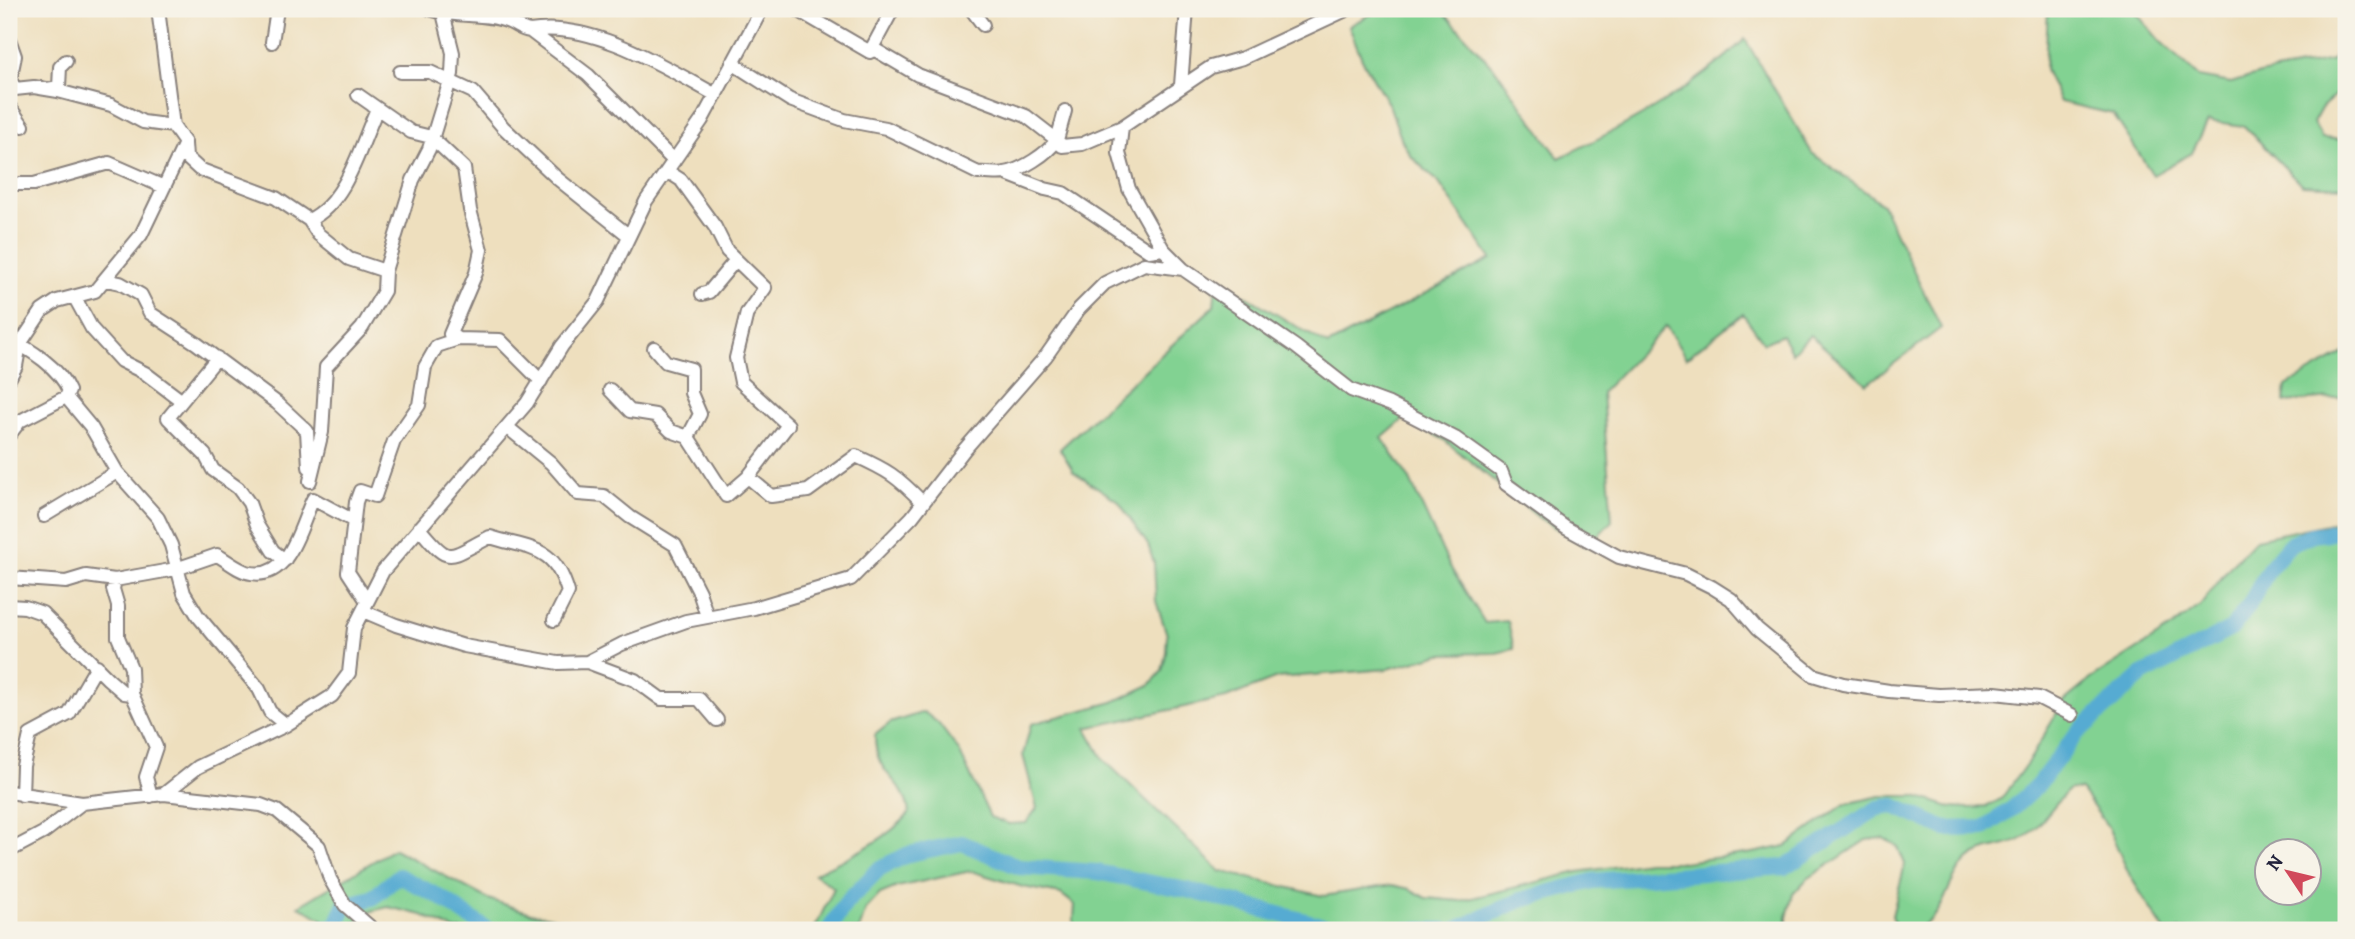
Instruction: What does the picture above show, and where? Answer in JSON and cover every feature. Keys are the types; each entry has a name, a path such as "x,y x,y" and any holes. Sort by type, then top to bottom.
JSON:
{"street":[{"path":"158,9 173,126 185,143 186,157 199,169 275,198 309,220 318,234 349,259 385,271"},
{"path":"272,42 277,9"},
{"path":"430,9 443,13 465,11 508,22 520,30 544,28 624,48 716,95"},
{"path":"157,795 198,767 286,725 332,696 349,673 354,628 383,570 508,427 562,346 598,301 646,201 716,95 762,9"},
{"path":"796,9 870,52 893,9"},
{"path":"971,9 983,25"},
{"path":"1181,85 1187,9"},
{"path":"872,48 918,75 1026,116 1062,146 1082,145 1122,127 1211,67 1242,58 1348,9"},
{"path":"310,481 322,432 326,367 362,328 384,290 385,271 413,180 429,149 430,137 450,80 453,53 443,13"},
{"path":"530,31 588,75 671,166 715,226 735,261 761,281 765,288 747,313 736,358 741,382 788,425 748,477 726,496 688,438 671,431 655,415 630,411 610,390"},
{"path":"9,39 15,56 11,87 47,89 111,105 143,122 173,126"},
{"path":"47,89 59,87 60,67 66,61"},
{"path":"732,63 790,100 814,111 858,124 886,128 978,173 1004,173 1045,189 1063,192 1149,251 1163,249"},
{"path":"400,72 430,72 473,92 503,127 558,178 628,235"},
{"path":"358,95 411,132 430,137 464,168 470,210 481,250 476,274 450,334 458,339"},
{"path":"9,106 23,126"},
{"path":"309,220 325,212 337,197 377,109"},
{"path":"1004,173 1042,155 1056,140 1065,111"},
{"path":"1122,127 1119,153 1129,189 1163,249 1183,270 1296,348 1350,390 1390,404 1455,438 1501,471 1507,484 1566,528 1619,557 1686,574 1712,587 1731,599 1757,629 1813,675 1843,684 1889,691 1939,695 1995,693 2039,698 2072,715"},
{"path":"9,379 16,366 14,341 42,311 57,301 95,291 141,235 185,143"},
{"path":"9,184 34,184 109,163 163,187"},
{"path":"702,294 709,292 735,261"},
{"path":"587,662 622,644 708,616 754,608 851,579 912,517 1046,356 1079,309 1105,283 1144,264 1183,270"},
{"path":"9,578 66,582 86,576 115,580 176,569 217,555 252,574 273,572 285,560 313,499 307,431 278,403 150,313 141,295 120,283 106,280"},
{"path":"75,298 92,329 121,361 145,373 182,401"},
{"path":"541,381 499,340 458,339 437,346 425,367 419,405 394,441 381,486 375,496 360,491 352,520 348,572 365,606 396,625 464,646 558,663 587,662 635,680 661,699 699,699 717,720"},
{"path":"9,435 20,421 66,397 69,391 66,384 38,356 14,341"},
{"path":"654,348 666,362 691,369 691,393 699,414 688,438"},
{"path":"217,358 168,418 205,455 213,470 238,488 249,503 257,525 273,551 285,560"},
{"path":"66,397 91,427 117,472 158,518 171,545 184,593 198,616 258,689 271,712 286,725"},
{"path":"508,427 551,463 578,494 604,496 630,517 675,545 708,616"},
{"path":"748,477 771,496 808,491 856,456 876,462 904,483 922,502"},
{"path":"44,516 117,472"},
{"path":"313,499 352,520"},
{"path":"419,528 441,554 451,556 490,537 550,556 561,569 568,592 554,620"},
{"path":"115,580 113,589 118,606 118,637 131,668 132,694 156,747 146,777 157,795"},
{"path":"9,606 25,607 42,613 124,693 132,694"},
{"path":"97,666 69,714 30,735 15,793 82,803 157,795 261,805 277,811 319,846 330,879 345,905 372,929"},
{"path":"9,851 43,833 82,803"}],"green space":[{"path":"1380,9 1441,9 1499,74 1559,158 1609,133 1681,91 1725,58 1745,39 1812,153 1882,204 1941,328 1867,384 1810,335 1792,353 1782,335 1764,343 1743,314 1686,358 1666,326 1602,392 1612,521 1587,547 1539,518 1443,439 1404,419 1382,438 1409,478 1449,565 1485,623 1508,621 1514,649 1496,653 1440,654 1388,669 1277,678 1226,698 1086,728 1104,760 1220,871 1323,896 1392,885 1410,889 1426,898 1460,901 1578,872 1648,862 1682,862 1786,846 1845,804 1880,796 1916,796 1950,807 1986,807 2001,799 2032,756 2063,702 2091,679 2200,606 2232,564 2256,539 2346,520 2346,930 2164,930 2130,876 2108,827 2081,790 2070,789 2022,839 1980,852 1968,860 1959,871 1941,906 1927,923 1898,930 1892,916 1905,864 1898,847 1883,838 1866,840 1806,880 1793,894 1787,917 1787,930 1073,930 1075,905 1061,894 1023,887 971,871 897,887 880,894 866,909 859,930 814,930 834,888 814,874 877,841 909,814 902,792 885,770 876,750 875,735 890,723 924,712 938,723 959,751 990,817 1009,824 1026,823 1037,808 1023,755 1031,724 1113,702 1150,685 1162,671 1167,635 1156,601 1154,563 1148,545 1118,501 1074,472 1060,449 1214,306 1216,285 1234,289 1328,345 1491,259 1439,183 1411,156 1402,141 1390,107 1362,59 1349,26"},
{"path":"2048,9 2133,9 2159,40 2199,77 2231,83 2260,74 2332,60 2339,47 2346,11 2346,86 2322,107 2313,123 2322,138 2346,140 2346,187 2302,185 2244,126 2208,121 2192,153 2153,175 2113,114 2060,102 2045,70"},
{"path":"2346,352 2346,397 2284,402 2286,386"},
{"path":"394,849 488,899 531,913 610,930 455,930 422,915 388,907 372,911 346,930 341,930 299,906"}],"waterway":[{"path":"1455,930 1521,900 1593,881 1785,867 1878,808 1894,806 1945,829 1984,828 2013,808 2037,786 2077,733 2142,675 2231,629 2248,607 2269,569 2290,544 2311,535 2346,531"},
{"path":"829,930 845,904 880,868 909,854 962,843 1019,867 1097,872 1187,890 1340,930 1444,930"},
{"path":"319,930 337,925 345,905 372,898 399,876 440,897 488,930"}]}
